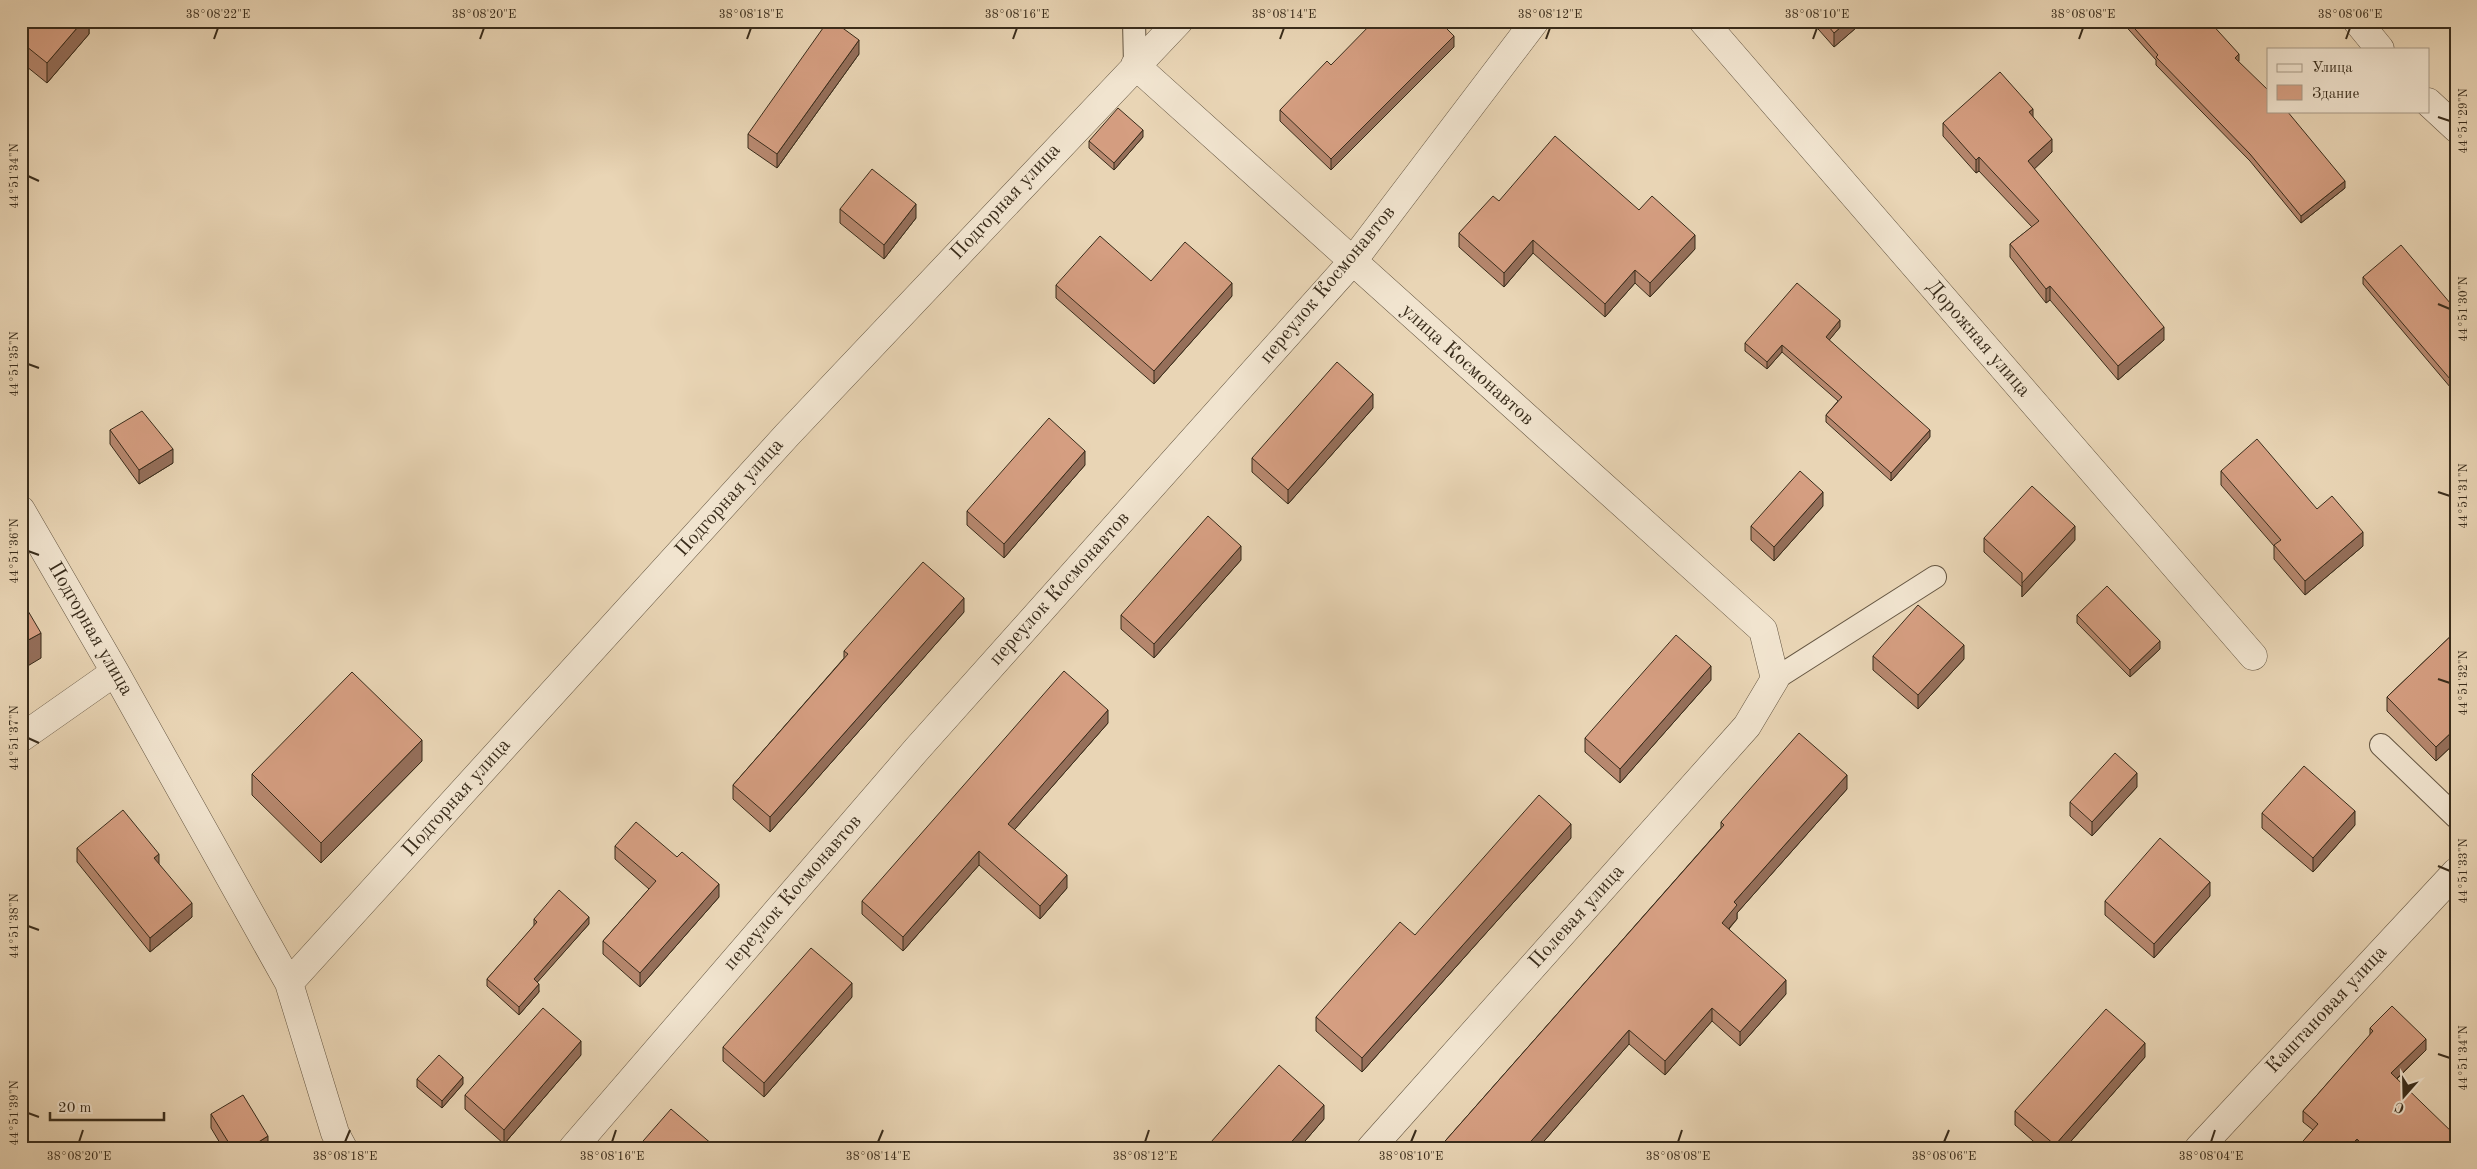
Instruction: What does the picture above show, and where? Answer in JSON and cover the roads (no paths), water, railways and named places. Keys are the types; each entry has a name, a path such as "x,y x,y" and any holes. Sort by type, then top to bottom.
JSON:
{"street":[{"name":"Подгорная улица","path":"289,983 787,435 1135,65 1179,21"},
{"name":"переулок Космонавтов","path":"573,1148 917,749 1352,262 1536,21"},
{"name":"Дорожная улица","path":"1703,21 2253,656"},
{"path":"2357,21 2379,48"},
{"name":"улица Космонавтов","path":"1135,65 1763,630 1775,679"},
{"path":"2430,104 2456,128"},
{"name":"Подгорная улица","path":"21,510 115,672 289,983 335,1133 343,1148"},
{"path":"21,738 115,672"},
{"name":"Полевая улица","path":"1371,1148 1747,726 1775,679"},
{"name":"Каштановая улица","path":"2199,1148 2456,872"}],"lane":[{"path":"1134,21 1135,65"},
{"path":"1775,679 1935,577"},
{"path":"2381,745 2456,817"}]}
